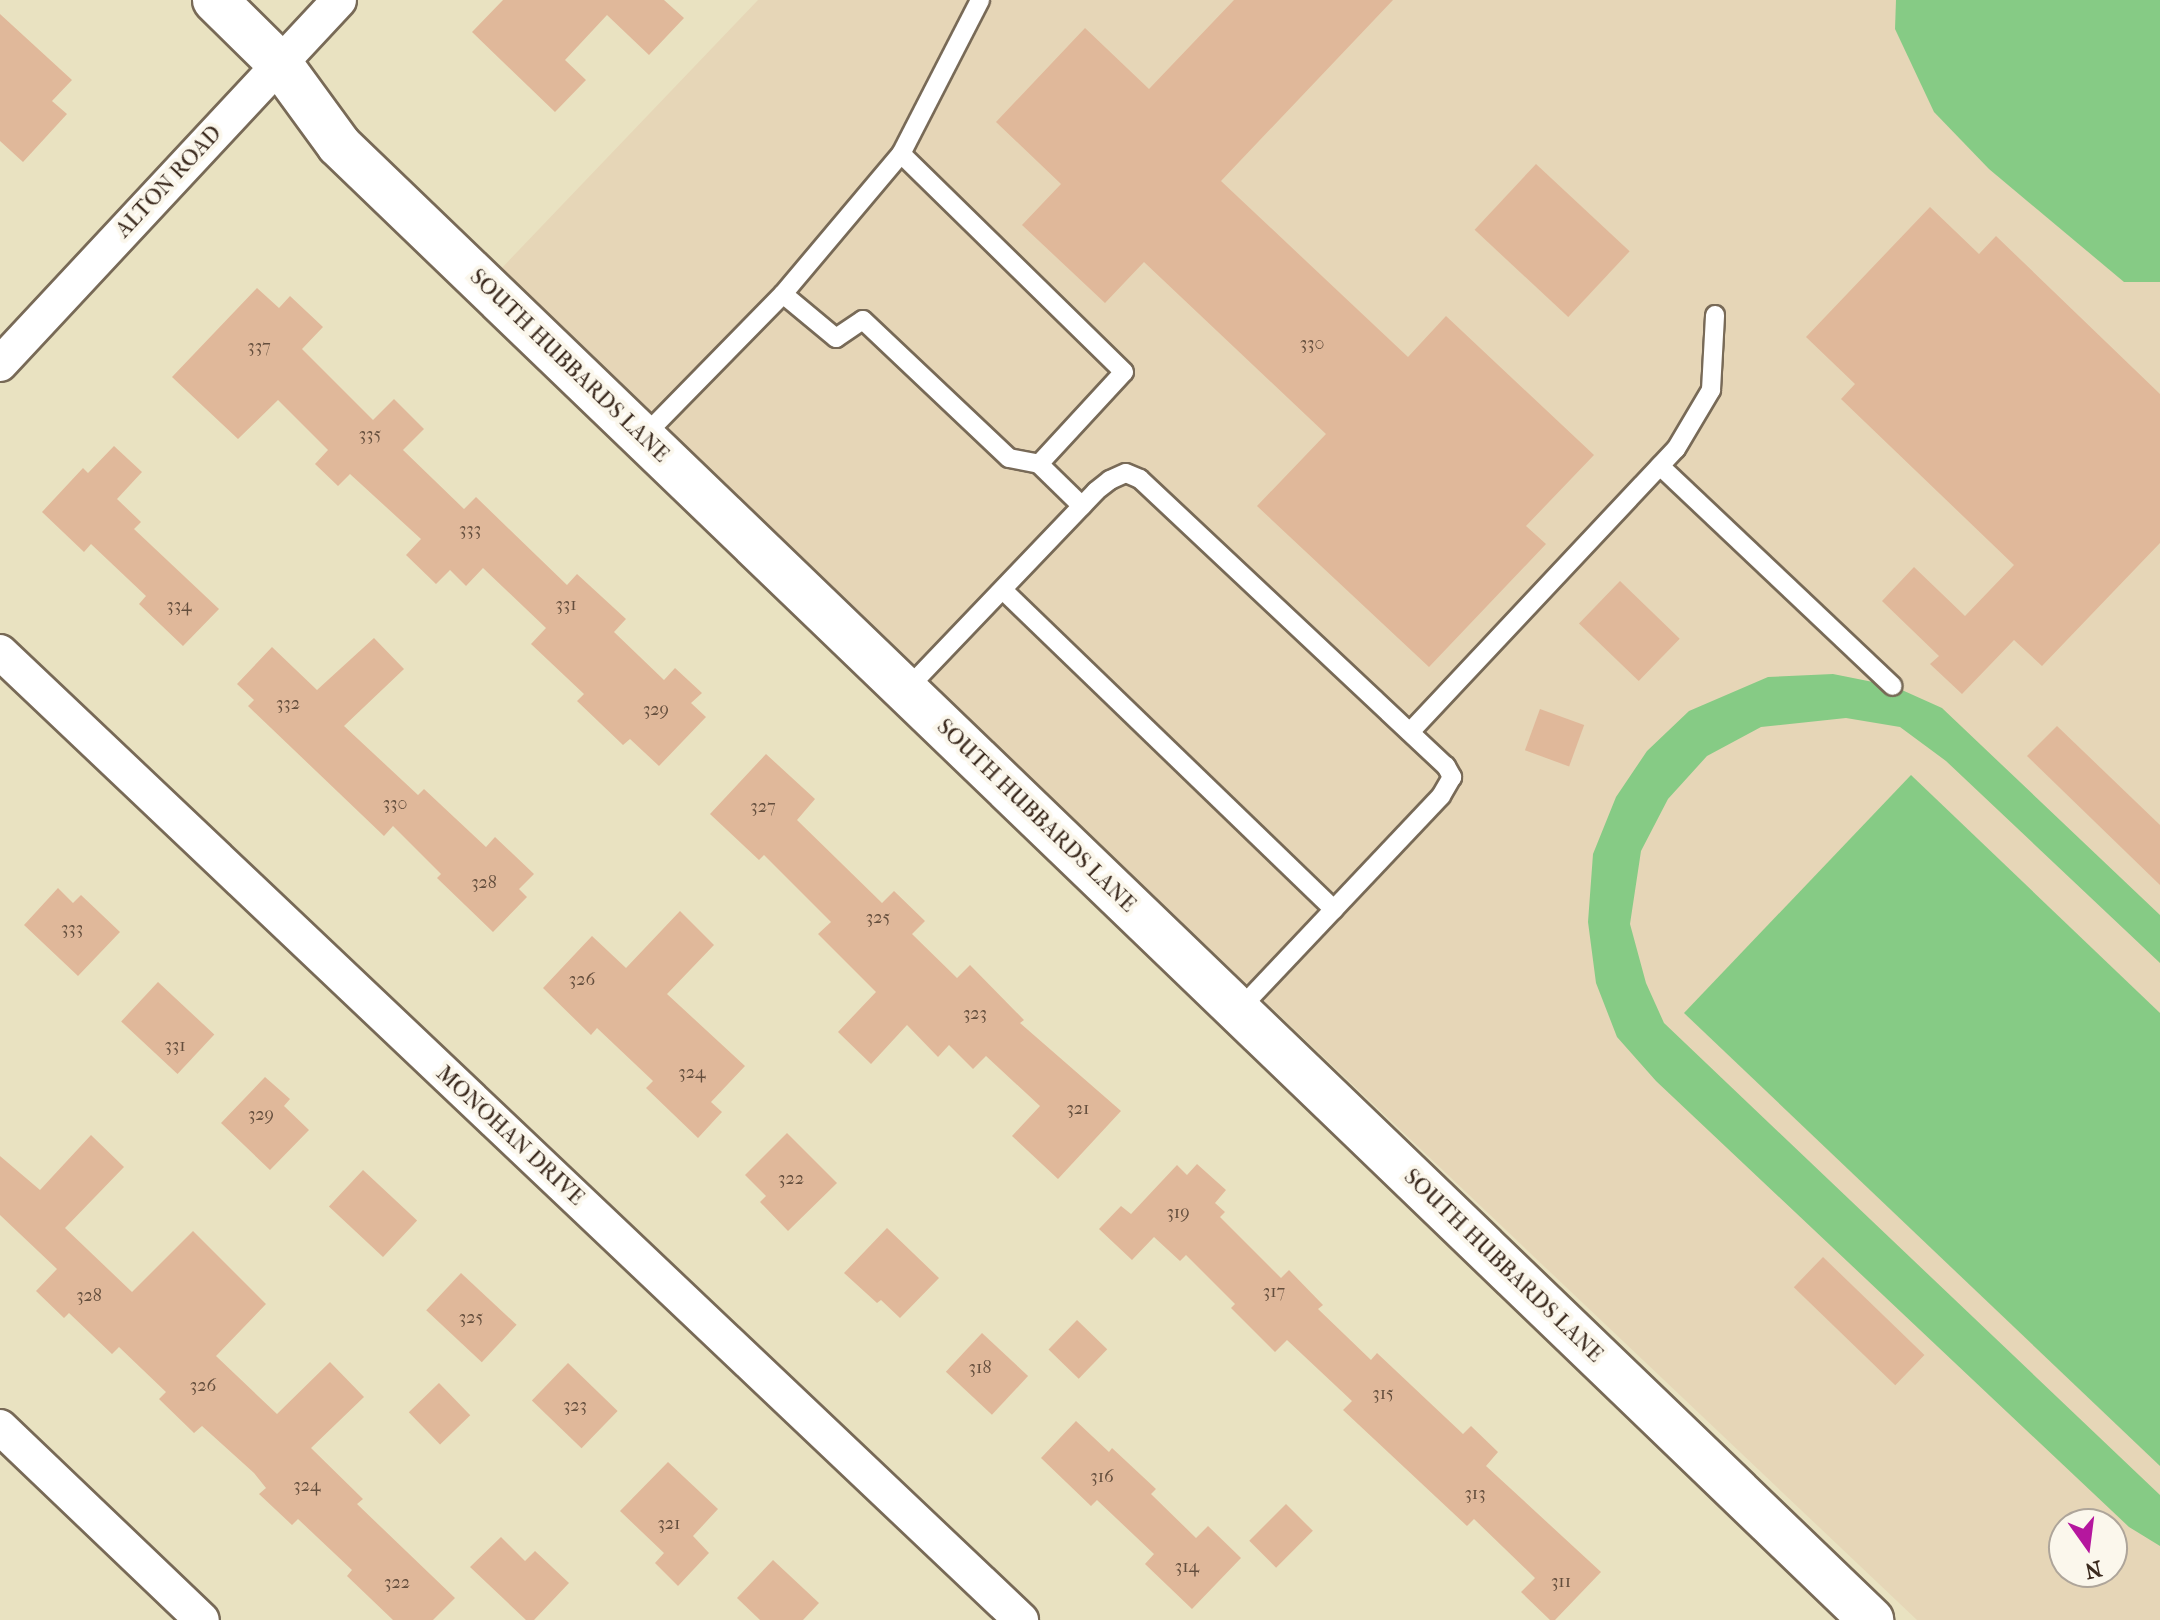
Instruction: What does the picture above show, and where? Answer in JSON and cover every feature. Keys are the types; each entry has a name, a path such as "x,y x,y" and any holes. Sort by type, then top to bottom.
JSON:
{"street":[{"name":"SOUTH HUBBARDS LANE","path":"215,0 280,64 339,145 1871,1620"},
{"name":"ALTON ROAD","path":"0,364 339,0"},
{"name":"MONOHAN DRIVE","path":"0,652 1021,1620"},
{"path":"0,1427 202,1620"}],"lane":[{"path":"643,437 783,294 901,154 980,0"},
{"path":"901,154 1124,372 1039,464"},
{"path":"783,294 836,338 863,320 1009,458 1039,464 1082,506"},
{"path":"1410,732 1676,449 1711,390 1715,315"},
{"path":"1660,466 1893,686"},
{"path":"906,690 1082,506 1110,480 1126,473 1135,475 1410,732 1449,770 1450,784 1238,1011"},
{"path":"1003,590 1334,910"}],"shaded area":[{"path":"758,0 2160,0 2160,1620 1917,1620 497,273"}],"green space":[{"path":"1896,0 2160,0 2160,282 2124,282 1989,169 1934,112 1895,29"},
{"path":"1833,674 1893,686 1942,708 2160,915 2160,963 1946,761 1900,727 1846,718 1761,727 1707,756 1668,799 1641,851 1630,924 1646,983 1664,1023 2160,1495 2160,1546 2129,1527 2128,1508 2109,1508 1656,1081 1617,1037 1596,983 1588,922 1593,854 1616,797 1647,751 1689,711 1768,677"},
{"path":"1911,775 2160,1013 2160,1466 1684,1013"}],"building":[{"path":"503,0 664,0 684,18 649,55 607,15 565,60 586,80 555,112 472,32"},
{"path":"1234,0 1393,0 1221,181 1408,357 1446,316 1594,455 1526,526 1546,544 1429,667 1257,506 1326,434 1144,262 1105,303 1022,225 1061,184 996,122 1085,28 1149,89"},
{"path":"0,14 72,80 52,101 67,114 23,162 0,141"},
{"path":"1536,164 1630,251 1568,317 1475,230"},
{"path":"1930,207 1979,254 1996,236 2160,394 2160,543 2042,666 2014,640 1962,694 1930,664 1939,656 1882,601 1914,567 1965,616 2014,565 1841,399 1855,384 1806,337"},
{"path":"257,288 279,308 290,296 323,327 302,349 373,420 394,399 424,429 403,450 464,509 476,497 567,585 577,574 626,619 614,632 664,680 675,668 702,693 691,703 706,717 659,766 630,739 623,745 577,701 584,694 531,644 546,628 483,568 466,586 450,570 436,584 406,555 421,539 350,474 338,486 315,464 328,450 278,400 238,439 172,377"},
{"path":"114,446 142,472 117,499 141,522 134,529 219,609 183,646 139,604 146,596 91,544 84,552 42,512 83,468 88,473"},
{"path":"1620,581 1680,639 1639,681 1579,623"},
{"path":"374,638 404,669 344,726 418,795 424,789 486,847 495,837 534,874 519,889 527,897 493,932 437,878 441,874 393,826 384,836 248,706 254,700 237,684 272,647 317,690"},
{"path":"1540,709 1584,725 1569,766 1525,750"},
{"path":"2057,726 2160,825 2160,885 2027,756"},
{"path":"766,754 815,799 797,820 882,903 894,891 925,921 912,934 957,978 970,965 1024,1020 1020,1023 1121,1111 1058,1179 1012,1136 1040,1106 986,1056 973,1069 949,1045 938,1057 907,1025 871,1064 838,1032 876,992 818,934 831,922 764,855 759,860 710,814"},
{"path":"58,888 73,903 81,895 120,932 78,976 24,925"},
{"path":"680,911 714,945 667,994 745,1066 711,1102 722,1112 698,1138 646,1088 653,1081 597,1028 591,1035 543,988 592,936 626,968"},
{"path":"158,982 214,1035 177,1074 121,1021"},
{"path":"265,1077 290,1099 284,1106 309,1130 270,1170 221,1123"},
{"path":"787,1133 837,1183 788,1231 760,1202 766,1196 745,1175"},
{"path":"91,1135 124,1167 65,1228 132,1292 193,1231 266,1304 216,1356 277,1414 330,1362 364,1397 311,1448 363,1499 357,1504 455,1598 433,1620 393,1620 347,1576 352,1570 298,1519 292,1525 259,1494 266,1488 254,1473 202,1426 194,1433 159,1399 166,1392 119,1347 112,1354 69,1313 64,1318 36,1291 57,1269 0,1215 0,1156 40,1190"},
{"path":"1197,1164 1226,1190 1215,1203 1225,1212 1220,1217 1281,1278 1289,1270 1323,1305 1318,1309 1371,1360 1377,1353 1463,1434 1471,1426 1498,1452 1486,1466 1601,1572 1555,1620 1550,1620 1521,1592 1535,1578 1474,1519 1467,1526 1343,1410 1352,1401 1287,1340 1275,1352 1231,1308 1235,1304 1186,1255 1180,1261 1154,1237 1132,1260 1099,1229 1121,1206 1131,1214 1177,1165 1187,1175"},
{"path":"363,1170 417,1220 383,1257 329,1207"},
{"path":"887,1228 939,1278 900,1318 881,1300 877,1303 844,1273"},
{"path":"1823,1257 1924,1355 1895,1385 1794,1287"},
{"path":"461,1273 517,1325 482,1362 426,1310"},
{"path":"1077,1320 1107,1349 1079,1379 1049,1349"},
{"path":"982,1333 1028,1376 992,1415 946,1372"},
{"path":"568,1363 618,1411 582,1448 532,1400"},
{"path":"439,1383 470,1415 440,1445 409,1412"},
{"path":"1076,1421 1109,1452 1112,1448 1156,1489 1151,1494 1196,1538 1208,1526 1241,1558 1192,1609 1145,1564 1154,1554 1097,1500 1091,1506 1041,1458"},
{"path":"668,1462 718,1509 693,1536 709,1553 678,1586 655,1563 664,1553 620,1511"},
{"path":"1286,1504 1313,1531 1276,1568 1249,1541"},
{"path":"501,1537 525,1561 535,1551 569,1583 534,1620 526,1620 470,1567"},
{"path":"773,1560 819,1603 803,1620 760,1620 737,1598"}]}
